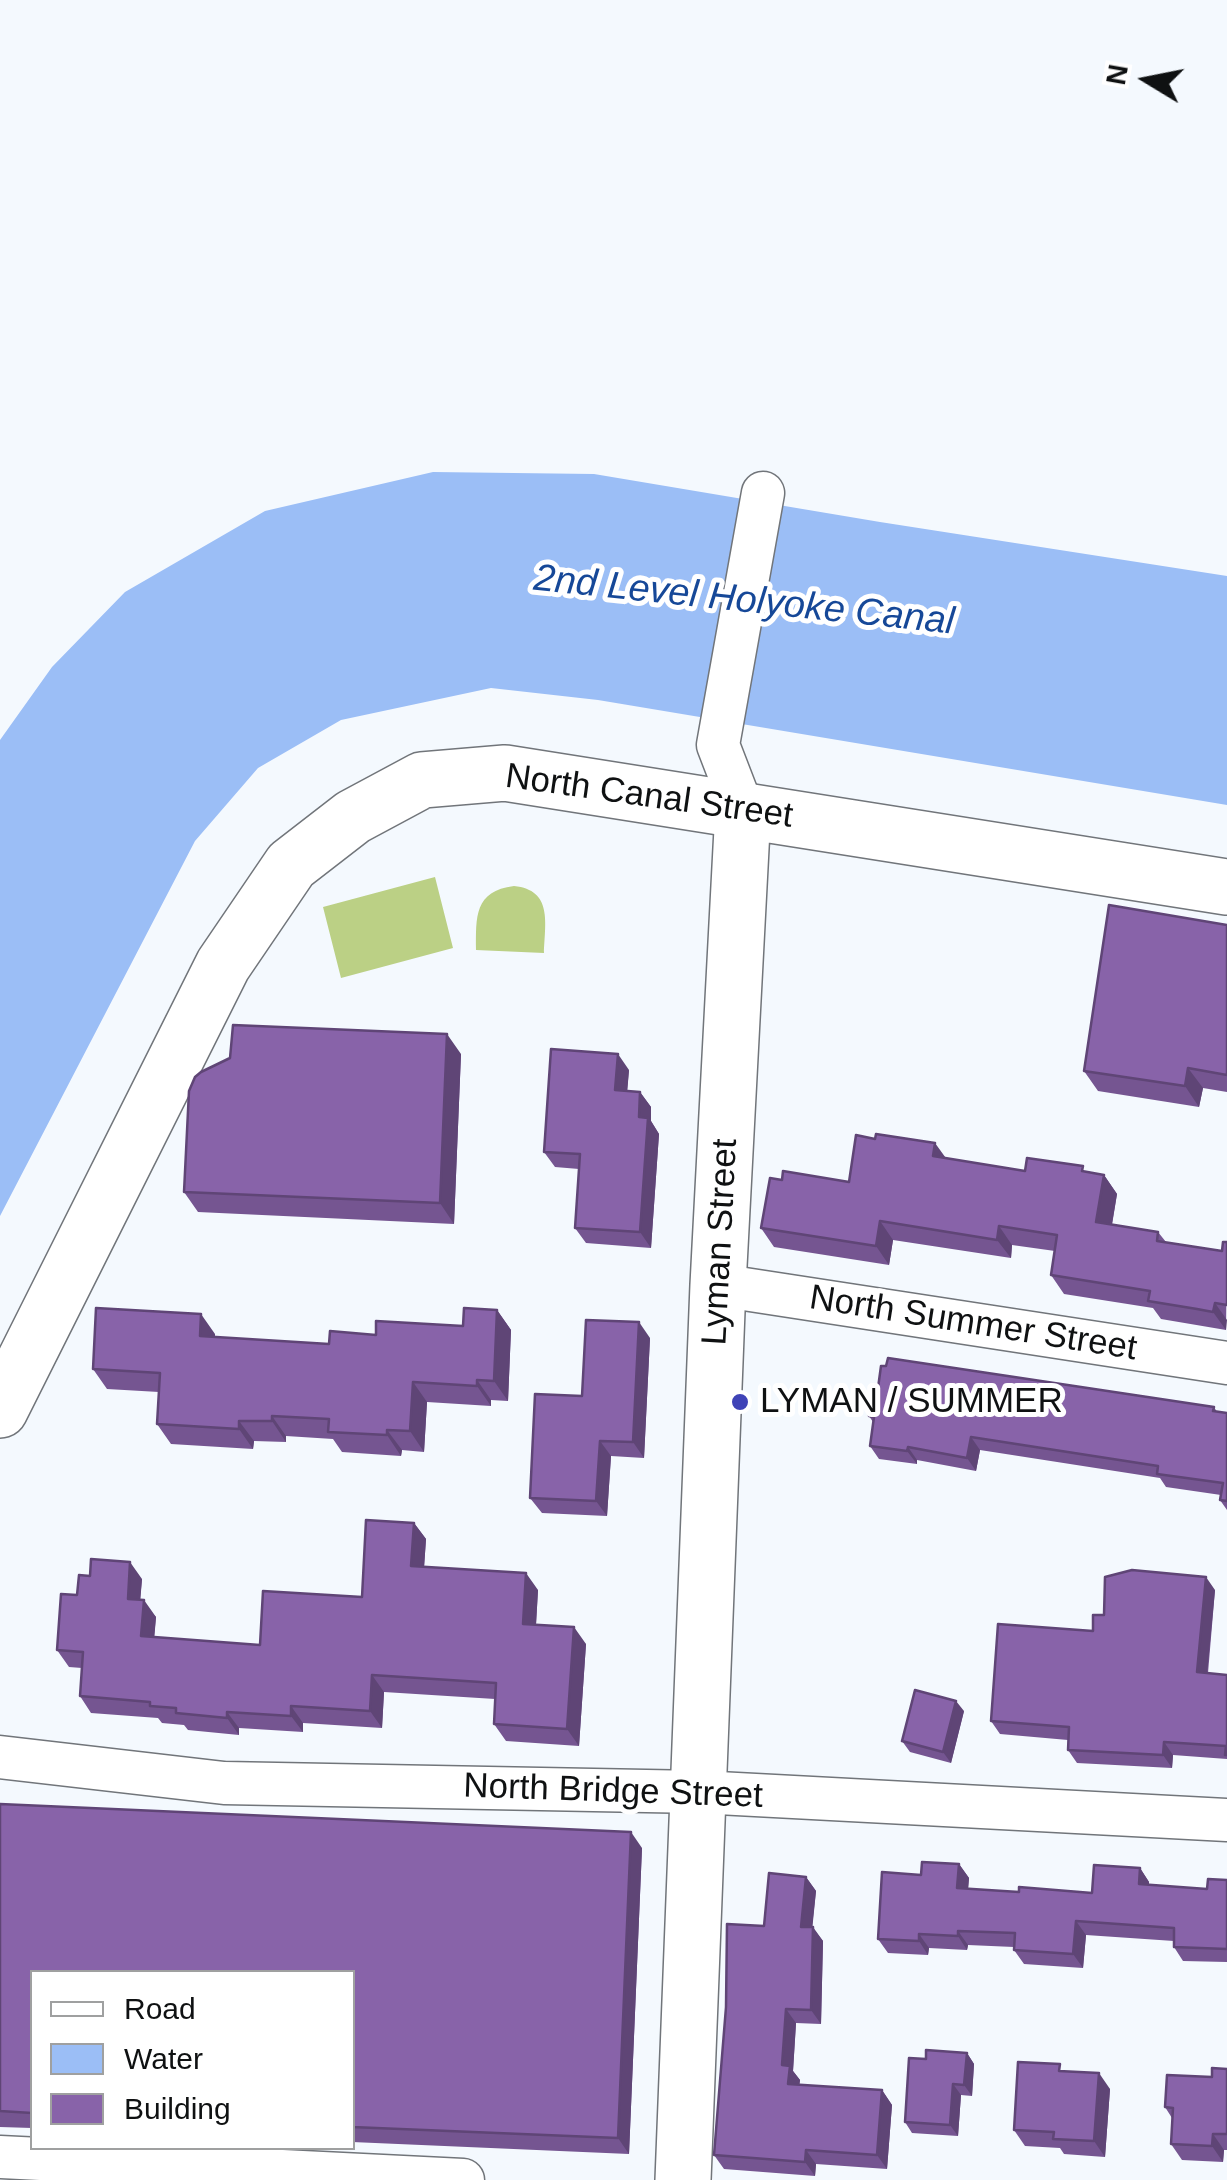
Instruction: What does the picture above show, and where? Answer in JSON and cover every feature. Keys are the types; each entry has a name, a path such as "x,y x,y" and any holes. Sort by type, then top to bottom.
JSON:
{"street":[{"name":"Lyman Street","path":"684,2180 718,1285 743,810 718,745 763,493"},
{"name":"North Canal Street","path":"0,1410 222,966 291,865 353,816 422,780 505,772 1227,886"},
{"name":"North Summer Street","path":"718,1285 1227,1363"},
{"name":"North Bridge Street","path":"0,1757 224,1784 699,1792 1227,1820"},
{"path":"0,2157 463,2180"}],"green space":[{"path":"435,877 453,948 341,978 323,907"},
{"path":"514,886 527,889 541,901 544,953 476,950 477,917 484,900 491,893"}],"water":[{"name":"2nd Level Holyoke Canal","path":"433,472 594,474 1227,576 1227,805 598,700 491,688 341,720 258,768 195,841 0,1216 0,740 52,667 125,592 265,511"}],"building":[{"path":"1109,905 1227,925 1227,1075 1188,1068 1185,1086 1084,1071"},
{"path":"233,1025 447,1034 440,1203 184,1192 189,1091 201,1072 230,1058"},
{"path":"551,1049 618,1054 615,1090 640,1092 639,1117 648,1118 640,1232 575,1228 580,1154 544,1152"},
{"path":"876,1134 935,1143 933,1156 1025,1171 1027,1158 1083,1166 1082,1171 1104,1175 1096,1222 1158,1232 1157,1241 1222,1251 1223,1242 1227,1242 1227,1305 1215,1303 1213,1312 1148,1301 1150,1291 1051,1275 1057,1235 999,1226 997,1240 880,1221 876,1246 761,1228 770,1178 782,1180 783,1171 849,1182 856,1135 875,1139"},
{"path":"96,1308 201,1314 200,1336 329,1344 330,1331 376,1335 376,1321 463,1326 464,1308 497,1310 494,1381 477,1380 477,1386 413,1382 410,1431 387,1430 387,1435 328,1432 329,1419 272,1416 272,1421 239,1421 239,1429 157,1424 160,1373 93,1369"},
{"path":"586,1320 639,1322 633,1442 600,1441 596,1501 530,1498 535,1394 582,1396"},
{"path":"888,1358 1214,1407 1213,1411 1227,1413 1227,1501 1220,1500 1223,1483 1157,1474 1158,1466 971,1437 967,1458 908,1447 907,1451 870,1446 873,1387 878,1388 881,1366 886,1366"},
{"path":"366,1520 414,1523 411,1566 526,1573 523,1624 574,1627 567,1729 494,1724 496,1683 372,1675 370,1711 291,1706 291,1716 227,1712 227,1718 176,1713 176,1708 150,1706 150,1702 80,1696 83,1652 57,1650 61,1594 77,1595 79,1575 90,1576 91,1559 130,1562 128,1599 144,1600 141,1636 260,1645 263,1591 362,1597"},
{"path":"1132,1570 1206,1577 1197,1672 1227,1675 1227,1755 1226,1746 1164,1742 1163,1755 1068,1750 1069,1727 991,1721 998,1624 1093,1631 1093,1615 1104,1615 1105,1577"},
{"path":"915,1690 956,1701 943,1752 902,1741"},
{"path":"0,1804 631,1832 618,2138 355,2127 355,1970 30,1970 30,2113 0,2111"},
{"path":"922,1862 959,1864 957,1888 1019,1892 1019,1887 1092,1893 1094,1865 1140,1868 1139,1884 1207,1889 1208,1879 1227,1880 1227,1949 1174,1947 1174,1928 1076,1921 1073,1954 1014,1950 1015,1933 958,1931 958,1936 919,1934 919,1941 878,1939 882,1872 921,1875"},
{"path":"769,1873 806,1877 801,1927 813,1927 811,2010 786,2009 782,2065 790,2066 788,2084 882,2090 877,2155 806,2150 805,2162 714,2155 726,2007 727,1924 764,1926"},
{"path":"926,2050 967,2053 964,2085 953,2084 950,2125 905,2122 909,2058 926,2059"},
{"path":"1018,2062 1060,2064 1059,2071 1099,2073 1094,2141 1053,2139 1054,2132 1014,2130"},
{"path":"1212,2068 1227,2069 1227,2134 1213,2134 1212,2146 1171,2144 1173,2108 1165,2107 1167,2075 1212,2077"}],"place":[{"name":"LYMAN / SUMMER","path":"740,1402"}]}
